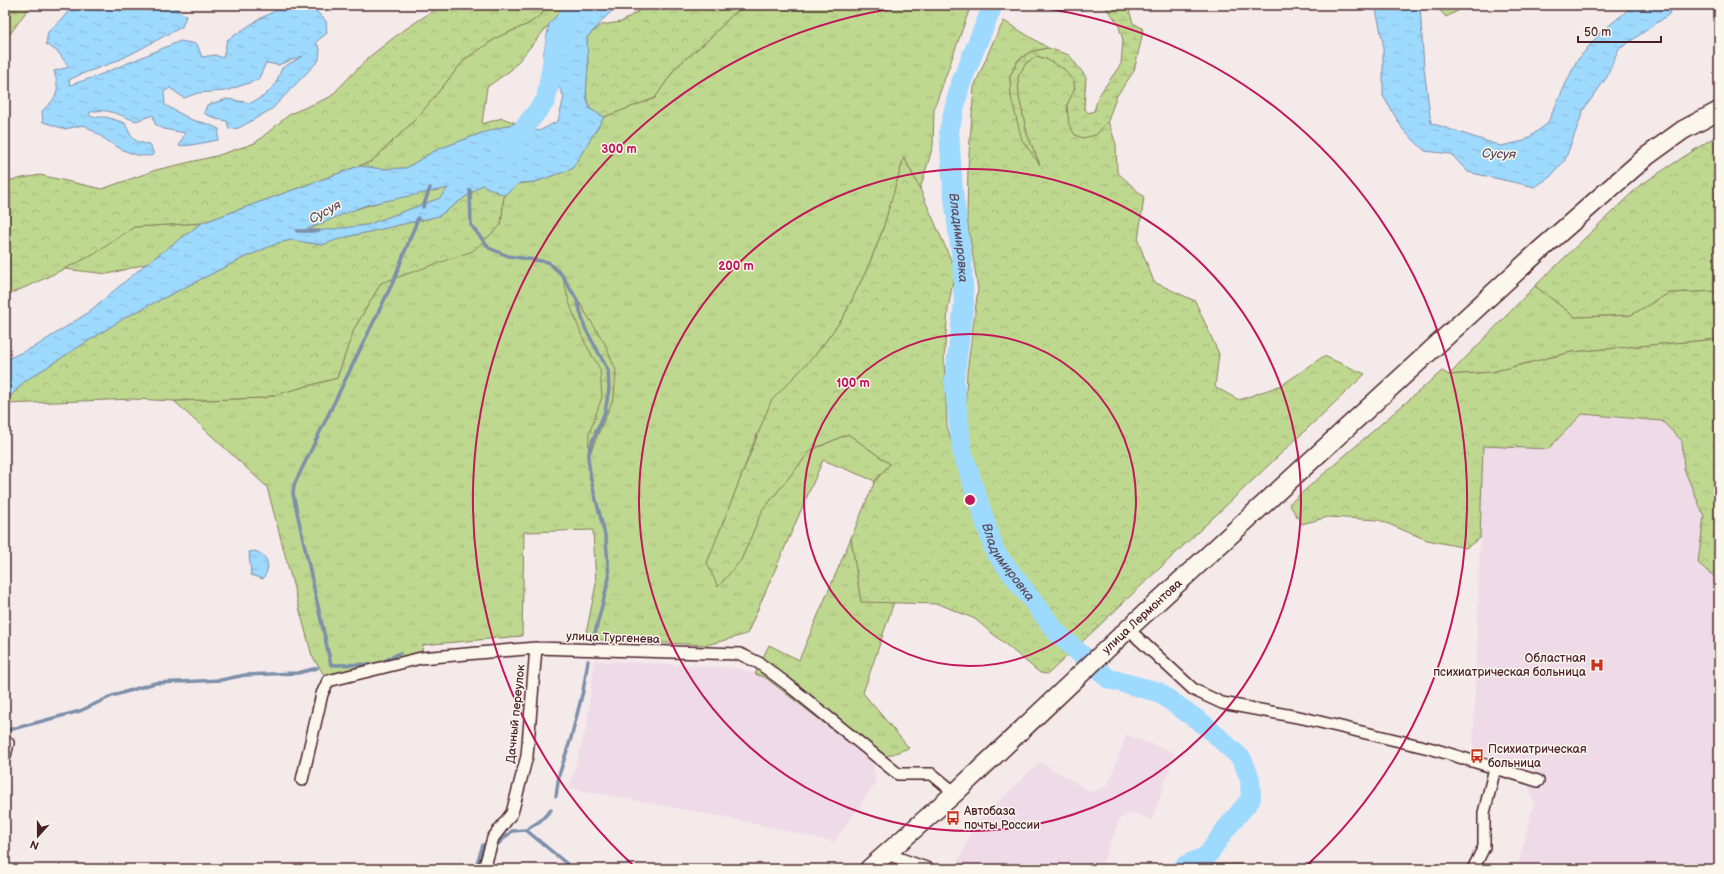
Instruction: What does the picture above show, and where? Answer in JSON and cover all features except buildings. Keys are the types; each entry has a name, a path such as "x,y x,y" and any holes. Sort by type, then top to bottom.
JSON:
{"highway":[{"name":"улица Лермонтова","path":"869,869 956,793 1070,686 1128,629 1539,251 1647,156 1683,130 1719,111"}],"street":[{"path":"1128,629 1194,690 1222,703 1303,718 1433,749 1538,781"},
{"name":"улица Тургенева","path":"302,780 322,694 328,681 421,658 536,648 740,654 759,663 787,684 898,774 932,774 956,793"},
{"name":"Дачный переулок","path":"484,869 493,838 512,812 527,756 536,648"},
{"path":"5,756 8,743"},
{"path":"1473,869 1484,847 1484,813 1495,768"},
{"path":"887,854 929,869"}],"shaded area":[{"name":"Областная психиатрическая больница","path":"1582,414 1662,421 1682,441 1684,469 1704,516 1698,563 1719,580 1719,869 1517,869 1534,803 1528,785 1532,770 1473,750 1483,446 1548,449"},
{"path":"594,660 738,668 766,678 873,761 876,783 834,842 724,817 569,788 587,725"},
{"path":"1126,735 1175,753 1152,820 1134,813 1120,819 1100,869 955,869 975,823 1040,762 1092,792 1108,786"}],"green space":[{"path":"5,5 29,5 28,9 5,41"},
{"path":"442,5 546,5 541,15 528,24 498,37 465,59 418,117 372,161 202,223 134,227 93,255 5,296 5,181 40,175 102,189 156,170 216,156 255,143 290,114 330,97 369,57 401,32"},
{"path":"546,5 563,5 563,8 511,70 487,87 482,124 502,118 516,123 482,133 436,150 406,168 380,169 359,166 372,161 418,117 465,59 498,37 528,24 541,15"},
{"path":"648,5 747,5 732,15 708,40 676,67 655,98 604,117 590,109 586,96 588,66 587,37 601,25 621,22"},
{"path":"747,5 971,5 934,109 933,146 920,189 904,157 882,232 868,267 843,318 757,434 707,563 741,560 762,511 811,450 848,434 890,464 875,481 823,460 747,634 707,645 585,639 596,584 593,530 524,532 522,636 423,645 421,658 328,681 312,656 267,487 174,401 263,398 337,378 354,329 381,283 501,225 504,195 517,184 535,182 572,169 604,117 655,98 676,67 708,40 732,15"},
{"path":"1104,5 1125,5 1128,7 1133,23 1142,28 1143,32 1134,71 1116,97 1108,121 1096,135 1083,138 1075,135 1069,125 1067,105 1075,88 1074,82 1064,69 1046,59 1037,56 1025,64 1018,77 1019,97 1027,134 1040,165 1022,140 1011,97 1010,76 1018,61 1030,52 1048,48 1069,55 1086,77 1084,108 1088,113 1094,111 1099,95 1121,64 1123,40 1118,23"},
{"path":"1435,5 1469,5 1446,17"},
{"path":"1004,21 1048,48 1030,52 1018,60 1010,76 1011,97 1039,163 1027,134 1019,97 1018,77 1025,64 1037,56 1055,63 1068,72 1072,77 1075,82 1075,88 1067,105 1096,135 1108,121 1116,144 1117,172 1144,197 1138,241 1154,282 1195,301 1219,354 1215,387 1239,400 1282,385 1324,356 1365,374 1048,674 1040,673 975,619 939,604 861,602 851,538 875,481 890,464 848,434 811,450 762,511 741,560 718,587 707,563 771,401 816,354 843,318 868,267 882,232 904,157 920,189 955,269 948,309 944,358 947,426 962,481 967,372 978,289 967,219 968,168 974,87 993,42"},
{"path":"1719,134 1719,291 1669,293 1631,315 1575,317 1535,286 1639,186"},
{"path":"482,185 504,195 501,225 473,251 381,283 354,329 337,378 263,398 174,401 133,399 5,404 5,402 25,381 126,317 243,258 278,243 291,240 322,245 338,239 439,216"},
{"path":"449,188 440,198 367,225 321,231 307,231 341,215 376,203"},
{"path":"202,223 146,264 108,274 64,269 93,254 134,227"},
{"path":"562,275 604,342 616,370 614,397 588,458 589,434 602,397 600,369 584,341 570,305"},
{"path":"1535,286 1575,317 1631,315 1669,293 1719,291 1719,339 1572,352 1492,372 1449,375"},
{"path":"1719,339 1719,580 1698,563 1704,516 1684,469 1682,441 1662,421 1582,414 1548,449 1483,446 1480,538 1466,548 1427,540 1379,520 1328,517 1302,524 1289,504 1442,371 1449,375 1492,372 1572,352"},
{"path":"851,538 861,601 894,602 863,693 909,748 873,761 766,678 755,674 769,645 799,660"},
{"path":"1240,864 1246,869 1156,869 1160,866"}],"water":[{"path":"74,5 171,5 186,16 182,27 121,59 69,80 70,85 97,76 180,41 197,44 202,57 215,55 223,58 227,40 261,18 283,7 313,8 326,21 327,33 316,42 320,49 319,60 272,109 239,128 229,129 227,121 216,119 204,113 207,105 227,99 251,103 264,96 275,85 282,68 303,56 278,65 266,63 258,80 225,91 198,93 184,98 170,88 164,92 165,105 192,120 208,124 219,129 218,140 179,146 185,133 164,129 155,124 153,115 136,121 107,111 95,111 89,113 91,117 106,117 125,123 131,136 136,141 150,144 154,155 135,155 117,147 84,125 65,129 43,122 42,111 51,102 56,94 57,84 54,71 69,67 58,52 46,44 48,32"},
{"path":"563,5 624,5 608,15 587,37 588,66 586,96 590,109 604,117 572,169 535,182 520,183 504,195 482,185 439,216 342,238 322,245 291,240 278,243 243,258 126,317 25,381 5,402 5,360 36,346 86,314 146,264 202,223 359,166 384,169 406,168 436,150 482,133 516,123 539,131 558,121 564,97 543,57 549,24 563,8","holes":["448,188 440,198 367,225 316,231 302,231 366,205"]},
{"path":"1375,5 1420,5 1424,68 1431,123 1501,146 1524,141 1547,124 1576,62 1600,33 1634,5 1675,5 1668,15 1618,50 1607,77 1584,109 1565,160 1550,177 1535,187 1468,172 1451,154 1425,151 1404,131 1383,96 1383,42"},
{"path":"255,551 260,553 267,562 268,566 266,575 263,579 251,575 249,552"}],"waterway":[{"name":"Сусуя","path":"508,148 546,100 556,41 571,10 578,5"},
{"name":"Владимировка","path":"993,5 960,85 949,131 953,191 962,261 964,303 954,381 962,451 995,552 1058,634 1109,679 1158,692 1206,726 1242,759 1250,779 1251,799 1225,830 1207,856 1186,865 1182,869"},
{"path":"423,207 430,188"},
{"path":"470,190 471,225 489,248 508,256 548,262 562,275 577,300 585,328 608,370 609,389 605,412 592,442 588,458 591,480 606,539 609,578 592,645"},
{"path":"400,653 378,664 331,665 293,494 294,485 393,282 418,218"},
{"path":"297,231 319,231"},
{"path":"556,796 559,775 571,738 583,691 588,661"},
{"path":"5,731 80,711 112,696 155,683 221,680 245,675 298,673 317,668"},
{"path":"498,844 512,831 526,830 540,821 551,810"},
{"path":"526,830 567,864 567,869"},
{"path":"475,869 483,845"}],"place":[{"name":"Областная психиатрическая больница","path":"1597,665"},
{"name":"Психиатрическая больница","path":"1477,756"},
{"name":"Автобаза почты России","path":"953,818"}]}
